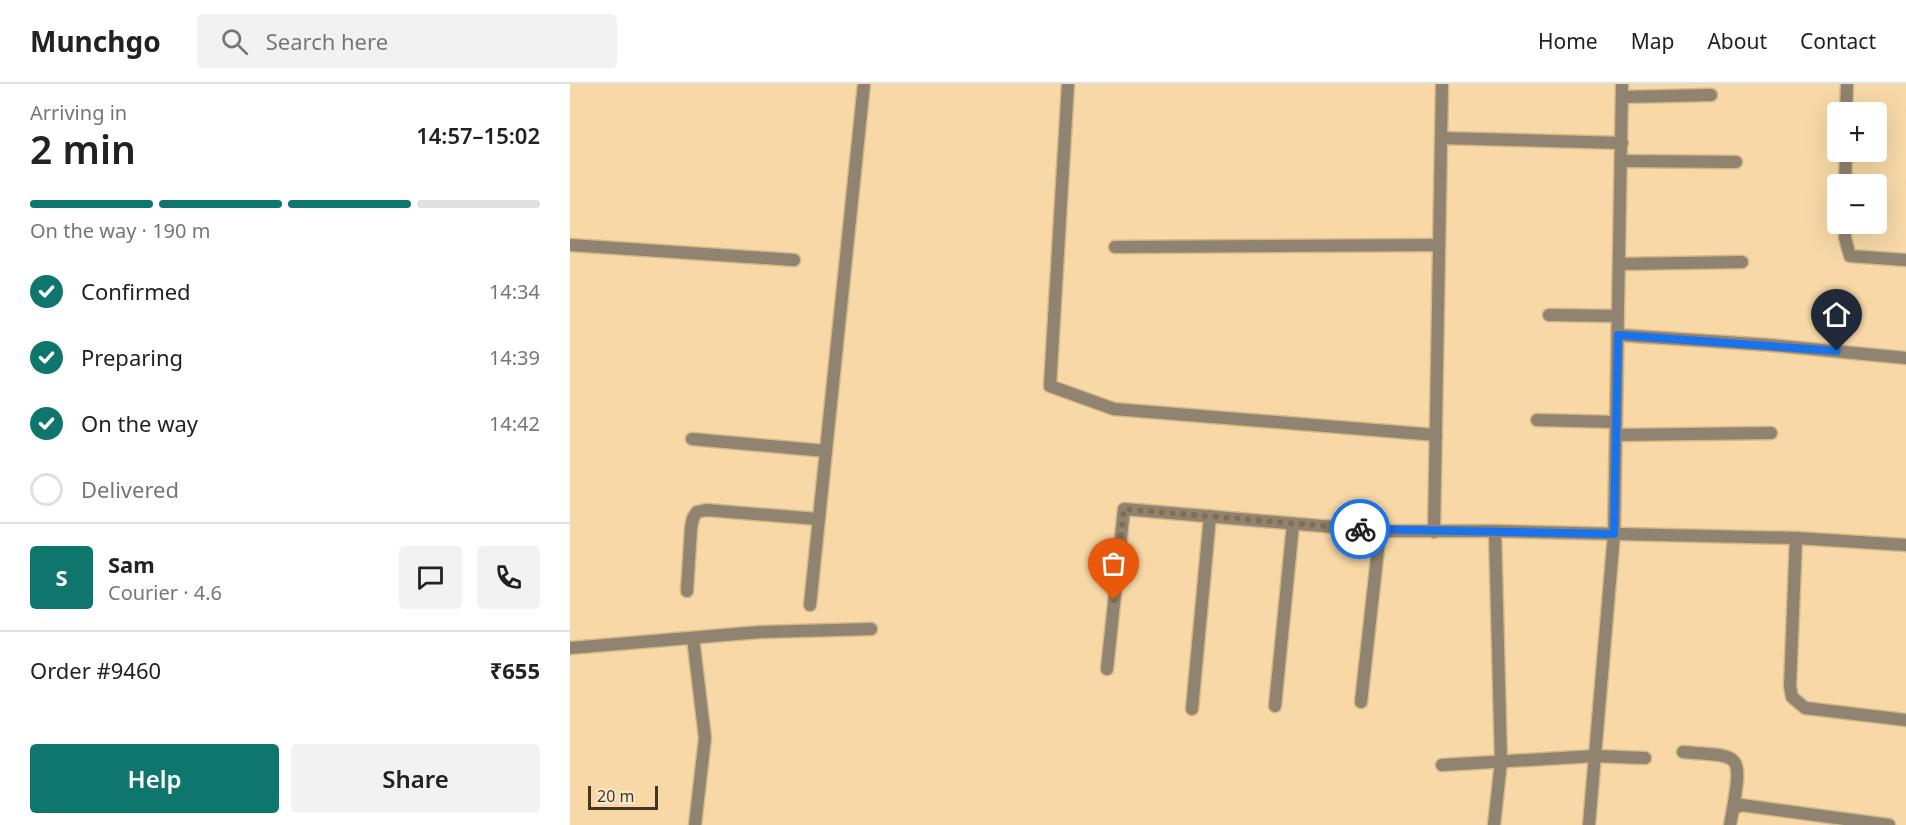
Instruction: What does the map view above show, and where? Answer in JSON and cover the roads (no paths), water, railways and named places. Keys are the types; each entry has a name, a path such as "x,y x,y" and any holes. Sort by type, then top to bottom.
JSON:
{"street":[{"path":"810,605 864,84"},
{"path":"1068,84 1050,386 1114,409 1436,435"},
{"path":"1434,532 1442,84"},
{"path":"1846,102 1847,84"},
{"path":"1589,825 1614,534 1622,90 1711,95"},
{"path":"1441,138 1622,143"},
{"path":"1622,161 1736,162"},
{"path":"1845,234 1850,256 1906,260"},
{"path":"1115,247 1439,244"},
{"path":"570,245 794,260"},
{"path":"1620,264 1742,262"},
{"path":"1549,315 1618,316"},
{"path":"1618,335 1770,345 1906,358"},
{"path":"1537,420 1616,422"},
{"path":"1616,435 1771,433"},
{"path":"692,439 826,452"},
{"path":"1107,669 1124,509 1380,531 1495,531 1796,538 1906,545"},
{"path":"687,591 691,528 697,512 706,510 818,519"},
{"path":"1192,709 1210,516"},
{"path":"1275,706 1293,524"},
{"path":"1361,702 1380,531"},
{"path":"1494,825 1501,762 1495,531"},
{"path":"1796,538 1790,686 1792,697 1805,708 1906,720"},
{"path":"570,648 760,632 871,629"},
{"path":"693,638 705,738 695,825"},
{"path":"1683,752 1723,756 1735,761 1739,776 1730,825"},
{"path":"1442,765 1595,756 1645,758"},
{"path":"1733,809 1742,805 1889,825"}]}
